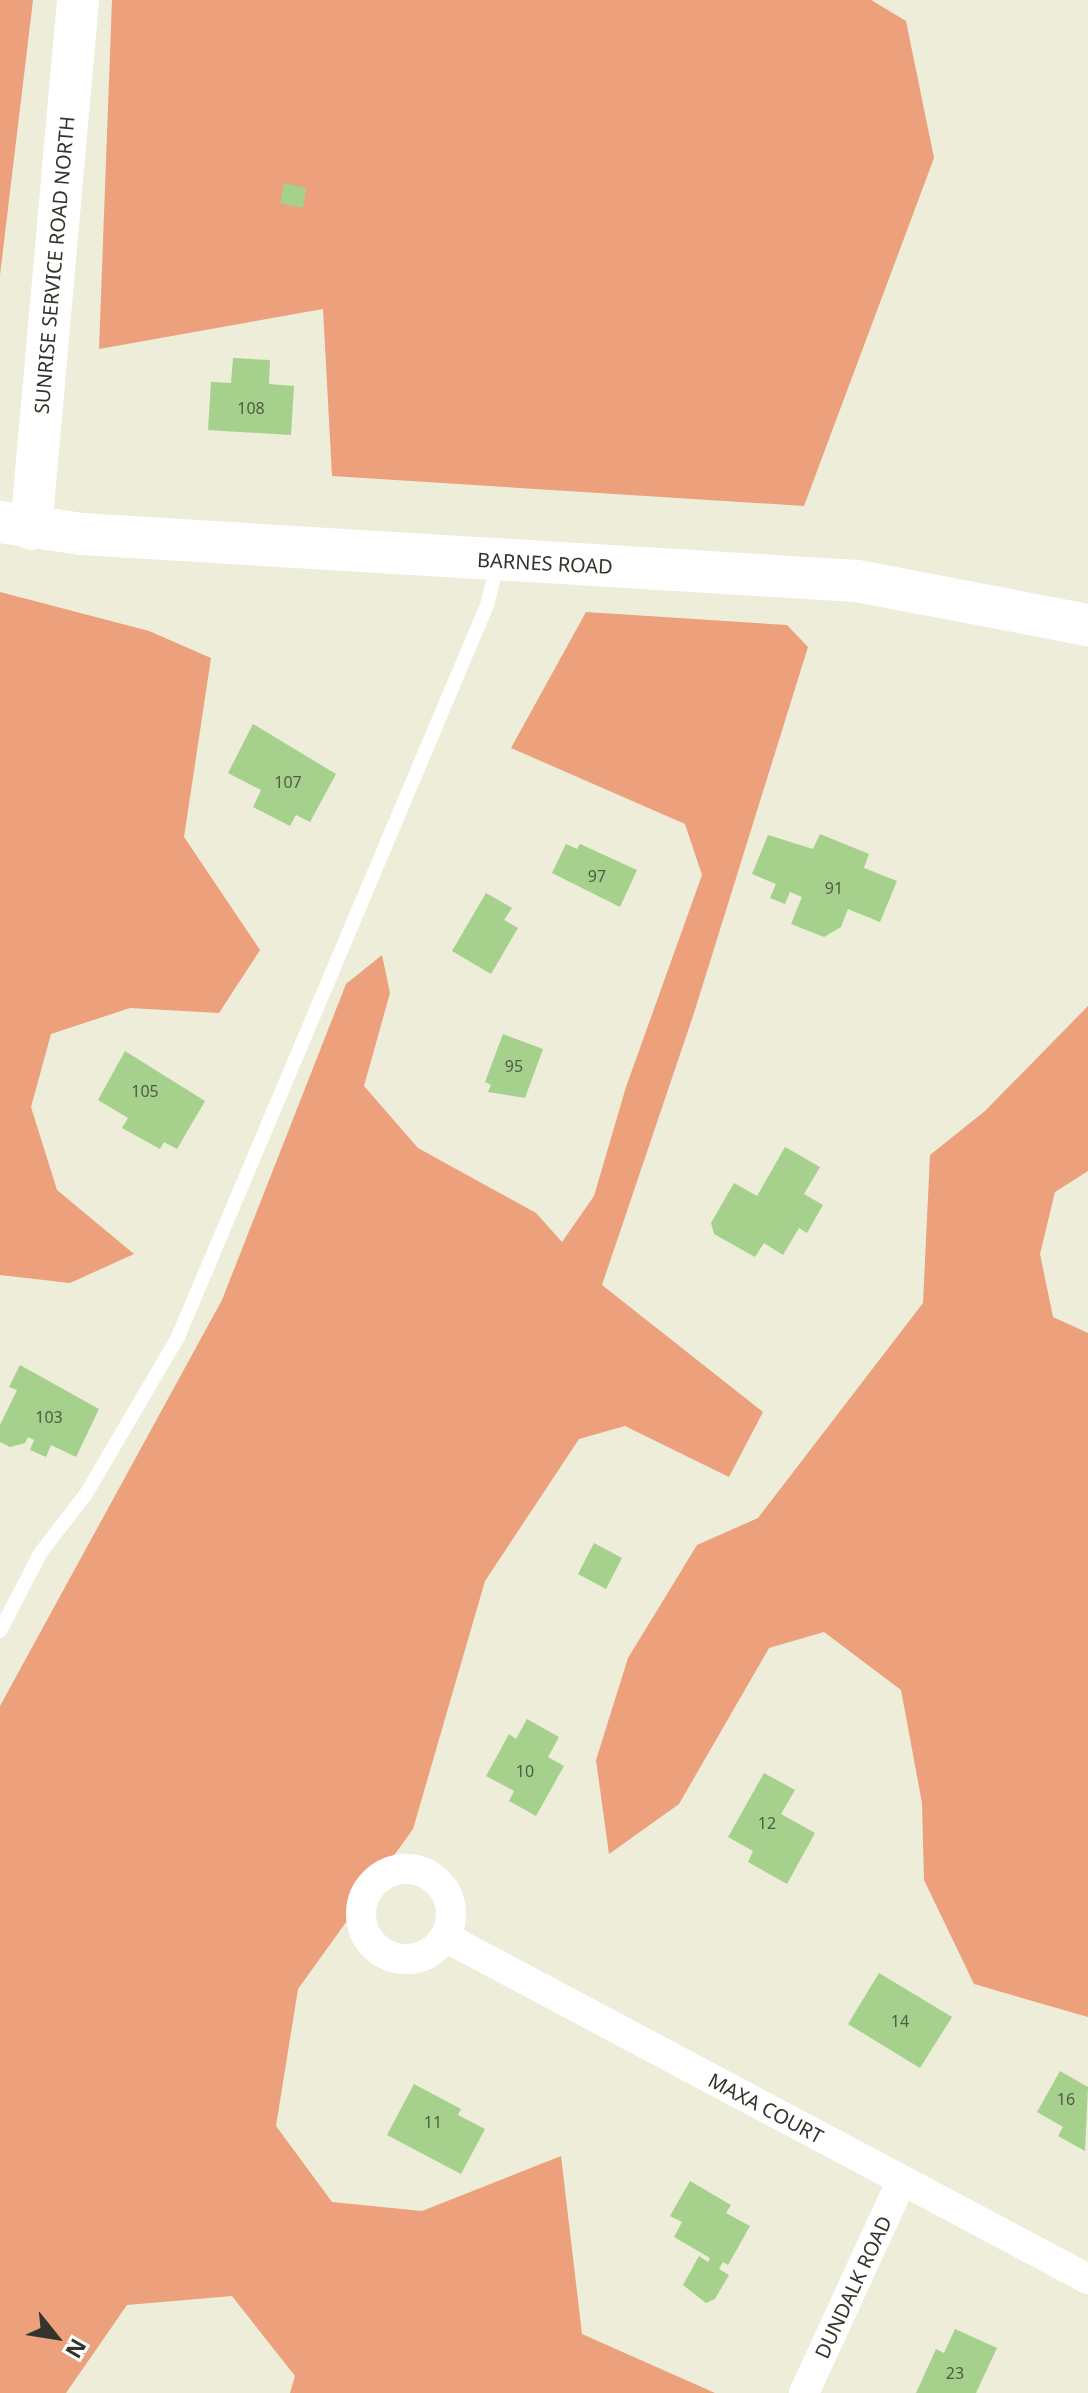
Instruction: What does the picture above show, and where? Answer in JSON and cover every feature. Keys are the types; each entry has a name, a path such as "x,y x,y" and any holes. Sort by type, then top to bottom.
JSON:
{"street":[{"name":"SUNRISE SERVICE ROAD NORTH","path":"16,526 78,0"},
{"name":"BARNES ROAD","path":"16,526 498,561 857,581 1088,625"},
{"name":"MAXA COURT","path":"445,1937 1088,2279"},
{"name":"DUNDALK ROAD","path":"804,2393 902,2180"}],"lane":[{"path":"0,1631 41,1552 86,1494 178,1337 481,620 498,561"}],"shaded area":[{"path":"0,0 33,0 0,275"},
{"path":"112,0 871,0 906,21 934,158 804,506 332,476 323,309 99,349"},
{"path":"0,592 149,631 211,658 184,837 260,950 219,1013 130,1008 51,1034 31,1107 57,1190 134,1254 70,1283 0,1275"},
{"path":"586,612 787,625 808,647 694,1013 602,1285 763,1412 729,1477 625,1426 579,1439 485,1581 413,1829 298,1989 276,2126 332,2202 422,2211 561,2156 582,2334 715,2393 290,2393 295,2376 232,2296 127,2305 66,2393 0,2393 0,1706 222,1300 346,984 382,955 390,993 364,1086 418,1148 536,1213 562,1242 594,1196 626,1087 702,875 685,824 511,748"},
{"path":"1088,1006 1088,1171 1055,1192 1040,1254 1053,1317 1088,1333 1088,2017 974,1984 924,1880 922,1803 901,1690 824,1632 769,1648 679,1804 609,1854 596,1760 628,1658 697,1545 758,1518 923,1303 930,1155 985,1111"}],"building":[{"path":"284,183 306,188 303,208 280,203"},
{"path":"233,358 270,360 269,384 294,386 291,435 208,430 211,382 231,383"},
{"path":"253,724 336,774 310,822 296,815 290,826 253,807 261,790 228,773"},
{"path":"820,834 869,854 864,868 897,881 880,922 848,909 841,927 824,937 791,924 802,897 790,892 785,904 770,898 776,884 752,874 768,835 813,849"},
{"path":"566,844 577,849 580,844 637,870 620,907 552,873"},
{"path":"486,893 512,908 504,920 518,928 491,974 452,951"},
{"path":"503,1034 543,1049 525,1098 488,1092 491,1085 485,1082"},
{"path":"125,1051 205,1101 177,1149 164,1142 160,1149 122,1128 128,1118 98,1100"},
{"path":"785,1147 820,1167 804,1194 823,1205 807,1233 799,1228 783,1255 764,1243 755,1257 714,1234 711,1223 734,1183 757,1196"},
{"path":"20,1365 99,1409 76,1457 51,1445 46,1457 30,1450 34,1440 28,1437 25,1443 10,1447 0,1442 0,1425 17,1390 9,1387"},
{"path":"594,1543 622,1558 606,1589 578,1574"},
{"path":"527,1719 559,1737 548,1757 564,1766 536,1816 509,1801 514,1791 486,1776 509,1734 516,1739"},
{"path":"764,1773 795,1790 781,1814 815,1833 787,1884 748,1862 753,1851 728,1837"},
{"path":"879,1973 952,2017 920,2068 848,2024"},
{"path":"1060,2071 1088,2087 1085,2151 1058,2136 1063,2127 1037,2112"},
{"path":"414,2084 461,2109 458,2115 485,2129 461,2174 387,2135"},
{"path":"690,2181 731,2205 726,2213 750,2226 728,2265 723,2262 719,2269 729,2275 715,2299 706,2303 683,2285 699,2256 708,2262 710,2258 674,2237 682,2222 670,2216"},
{"path":"955,2329 997,2348 976,2393 916,2393 936,2349 944,2353"}]}
